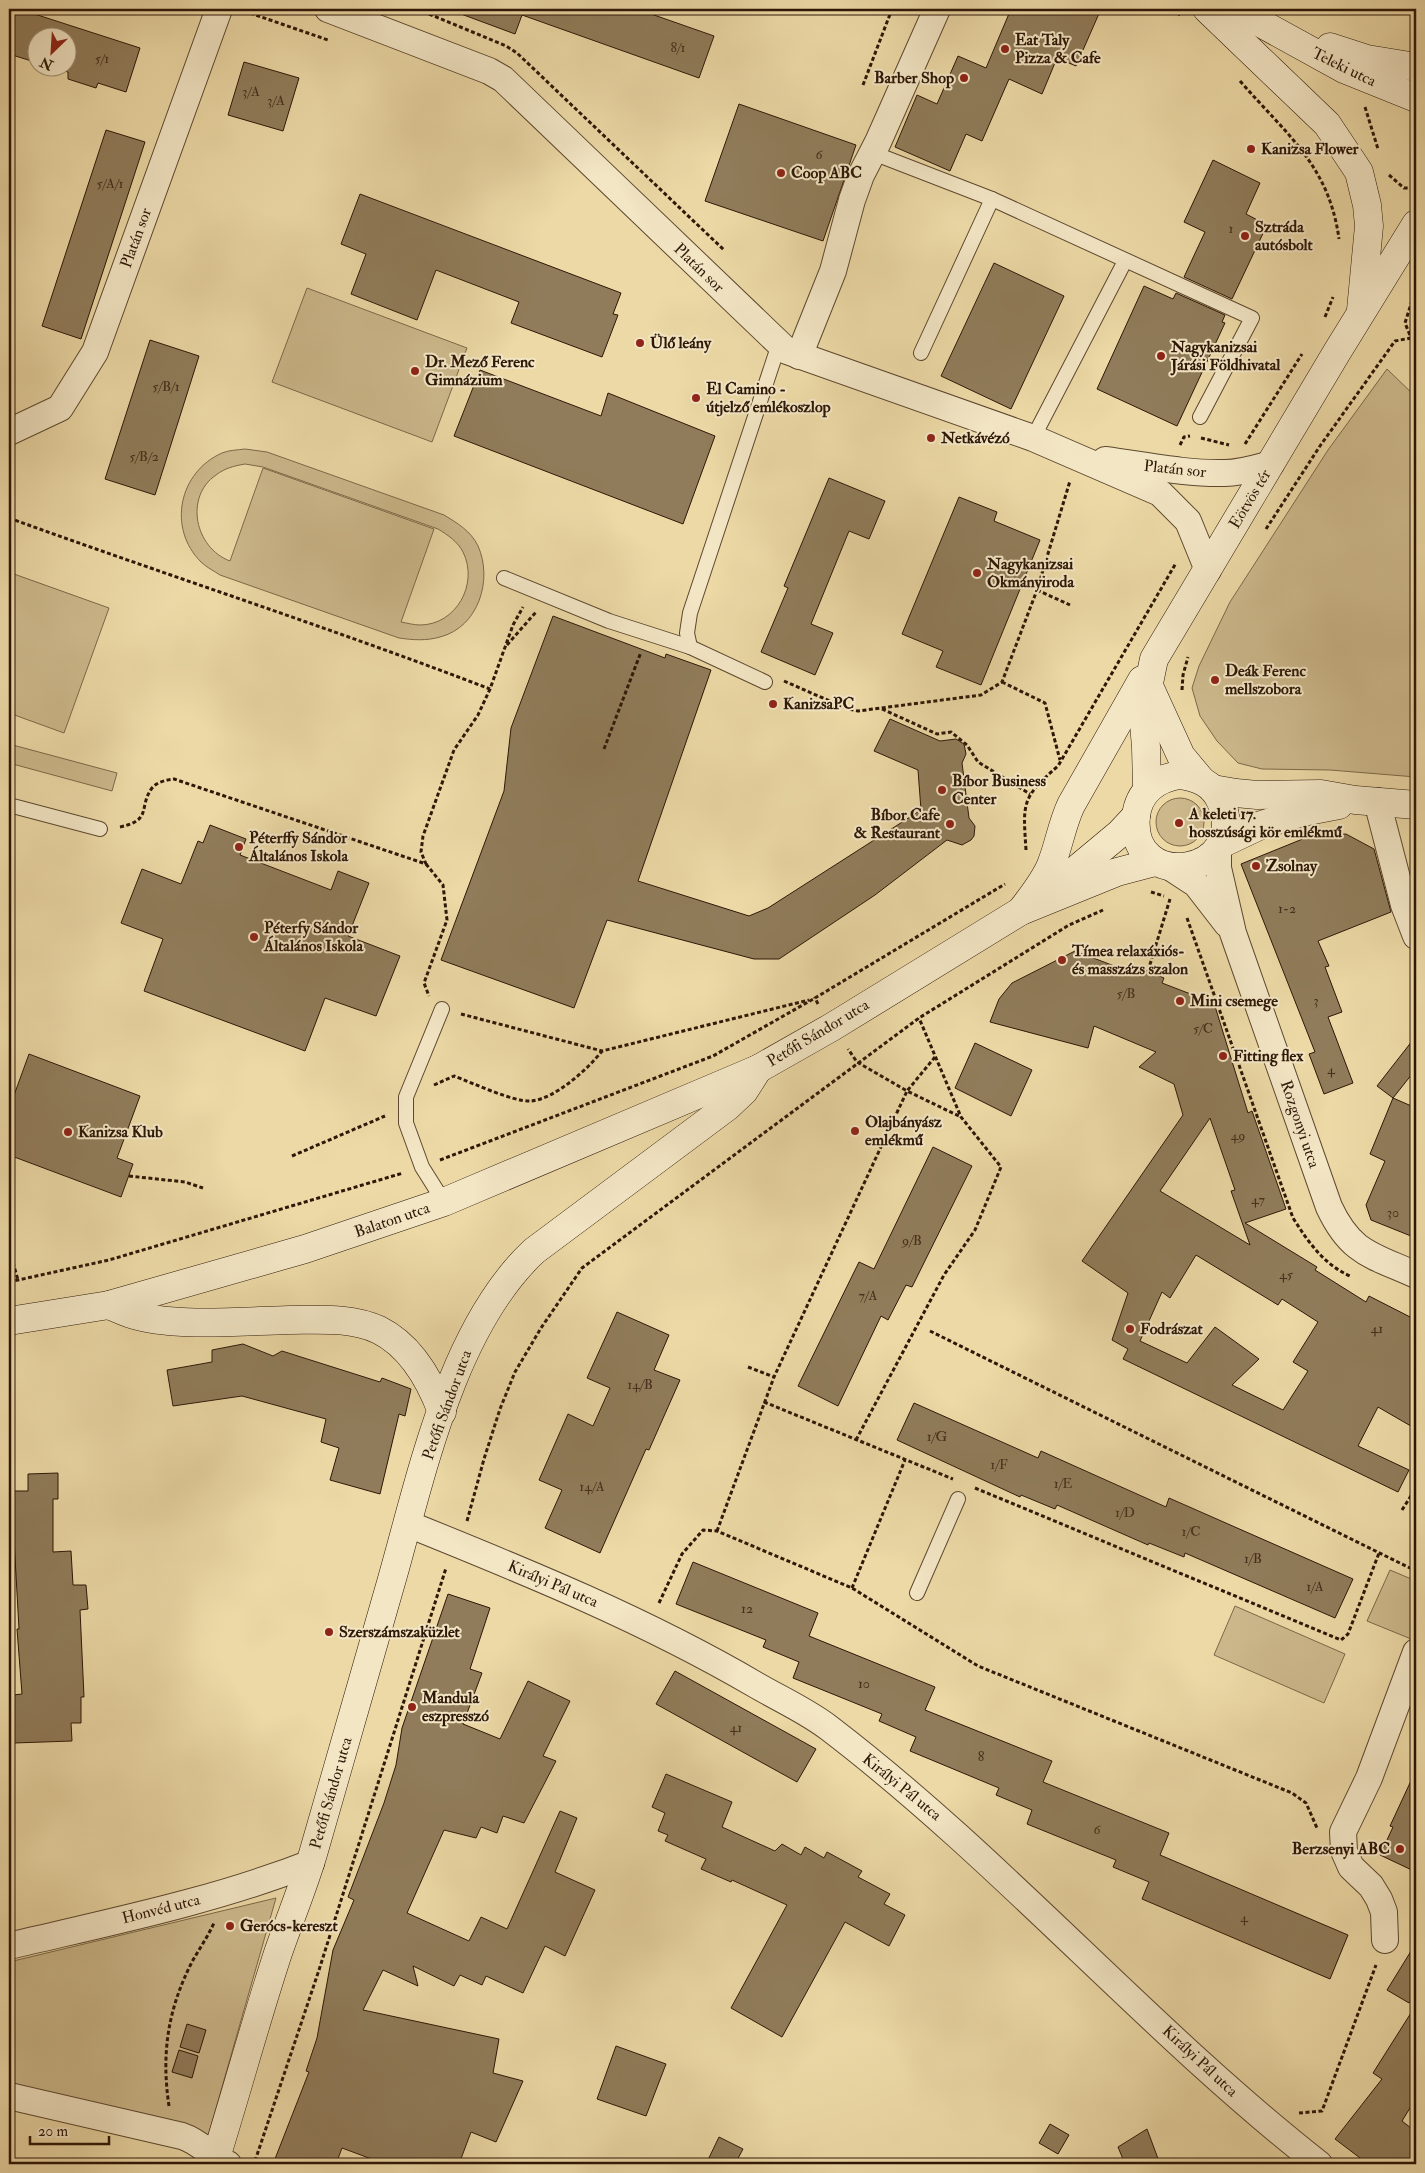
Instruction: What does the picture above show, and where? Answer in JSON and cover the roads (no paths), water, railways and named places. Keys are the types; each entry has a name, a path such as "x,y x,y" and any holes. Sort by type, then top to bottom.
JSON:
{"street":[{"name":"Platán sor","path":"9,432 60,408 96,352 219,9"},
{"name":"Platán sor","path":"328,9 357,14 489,71 514,87 789,350 1033,438 1075,469 1160,493 1188,521 1208,570"},
{"path":"789,350 833,271 852,200 937,9"},
{"path":"1207,9 1327,124 1359,172 1366,196 1369,226 1361,315"},
{"name":"Teleki utca","path":"1235,9 1344,69 1416,98"},
{"name":"Teleki utca","path":"1274,30 1367,59 1416,67"},
{"name":"Eötvös tér","path":"1147,788 1143,712 1154,660 1416,224"},
{"name":"Eötvös tér","path":"1361,315 1416,245"},
{"name":"Platán sor","path":"1075,469 1172,469 1226,473 1249,471 1271,464"},
{"path":"1029,907 1046,876 1055,853 1064,819 1071,805 1154,660"},
{"path":"1149,686 1181,756 1219,796 1225,818 1220,847"},
{"path":"1366,801 1303,812 1261,825 1220,847 1206,860 1188,867 1163,864 1140,844 1137,832 1136,816 1139,803 1147,788 1168,777 1178,775 1207,784 1257,795 1321,794 1366,801 1416,805"},
{"path":"1366,801 1416,936"},
{"name":"Petőfi Sándor utca","path":"220,2162 278,1953 311,1863 442,1412 473,1336 503,1284 534,1251 727,1107 744,1091 758,1069 832,1027 1029,907 1119,834 1136,816"},
{"name":"Rozgonyi utca","path":"1220,847 1218,868 1233,933 1328,1207 1337,1226 1356,1246 1416,1275"},
{"name":"Petőfi Sándor utca","path":"1029,907 1116,872 1163,864"},
{"name":"Rozgonyi utca","path":"1163,864 1196,884 1233,933"},
{"name":"Balaton utca","path":"9,1321 109,1306 305,1249 444,1202 758,1069"},
{"path":"109,1306 156,1320 194,1322 331,1320 362,1324 378,1330 393,1339 415,1362 433,1388 442,1412"},
{"name":"Királyi Pál utca","path":"408,1524 548,1581 648,1627 733,1671 827,1726 943,1821 1261,2119 1319,2164"},
{"path":"1385,1940 1384,1912 1371,1886 1351,1867 1344,1852 1344,1832 1369,1778 1416,1652"},
{"name":"Honvéd utca","path":"9,1946 216,1896 311,1863"},
{"path":"9,2096 182,2136 195,2141 210,2151 220,2162"}],"lane":[{"path":"873,153 992,199 1252,318 1200,417"},
{"path":"921,354 992,199"},
{"path":"1033,438 1125,261"},
{"path":"690,647 688,633 690,613 789,350"},
{"path":"504,578 609,621 690,647 765,682"},
{"path":"9,805 100,829"},
{"path":"442,1009 406,1097 406,1123 422,1167 444,1202"},
{"path":"917,1593 958,1499"}],"place":[{"name":"Eat Taly Pizza & Cafe","path":"1005,49"},
{"name":"Barber Shop","path":"964,78"},
{"name":"Kanizsa Flower","path":"1251,149"},
{"name":"Coop ABC","path":"781,173"},
{"name":"Sztráda autósbolt","path":"1245,236"},
{"name":"Ülő leány","path":"640,343"},
{"name":"Nagykanizsai Járási Földhivatal","path":"1161,356"},
{"name":"Dr. Mező Ferenc Gimnázium","path":"415,371"},
{"name":"El Camino - útjelző emlékoszlop","path":"696,398"},
{"name":"Netkávézó","path":"931,438"},
{"name":"Nagykanizsai Okmányiroda","path":"977,573"},
{"name":"Deák Ferenc mellszobora","path":"1215,680"},
{"name":"KanizsaPC","path":"773,704"},
{"name":"Bíbor Business Center","path":"942,790"},
{"name":"A keleti 17. hosszúsági kör emlékmű","path":"1179,823"},
{"name":"Bíbor Cafe & Restaurant","path":"950,824"},
{"name":"Péterffy Sándor Általános Iskola","path":"239,847"},
{"name":"Zsolnay","path":"1256,866"},
{"name":"Péterfy Sándor Általános Iskola","path":"254,937"},
{"name":"Tímea relaxáxiós- és masszázs szalon","path":"1062,960"},
{"name":"Mini csemege","path":"1180,1001"},
{"name":"Fitting flex","path":"1223,1056"},
{"name":"Olajbányász emlékmű","path":"855,1131"},
{"name":"Kanizsa Klub","path":"68,1132"},
{"name":"Fodrászat","path":"1130,1329"},
{"name":"Szerszámszaküzlet","path":"329,1632"},
{"name":"Mandula eszpresszó","path":"412,1707"},
{"name":"Berzsenyi ABC","path":"1400,1849"},
{"name":"Gerócs-kereszt","path":"230,1926"}]}
